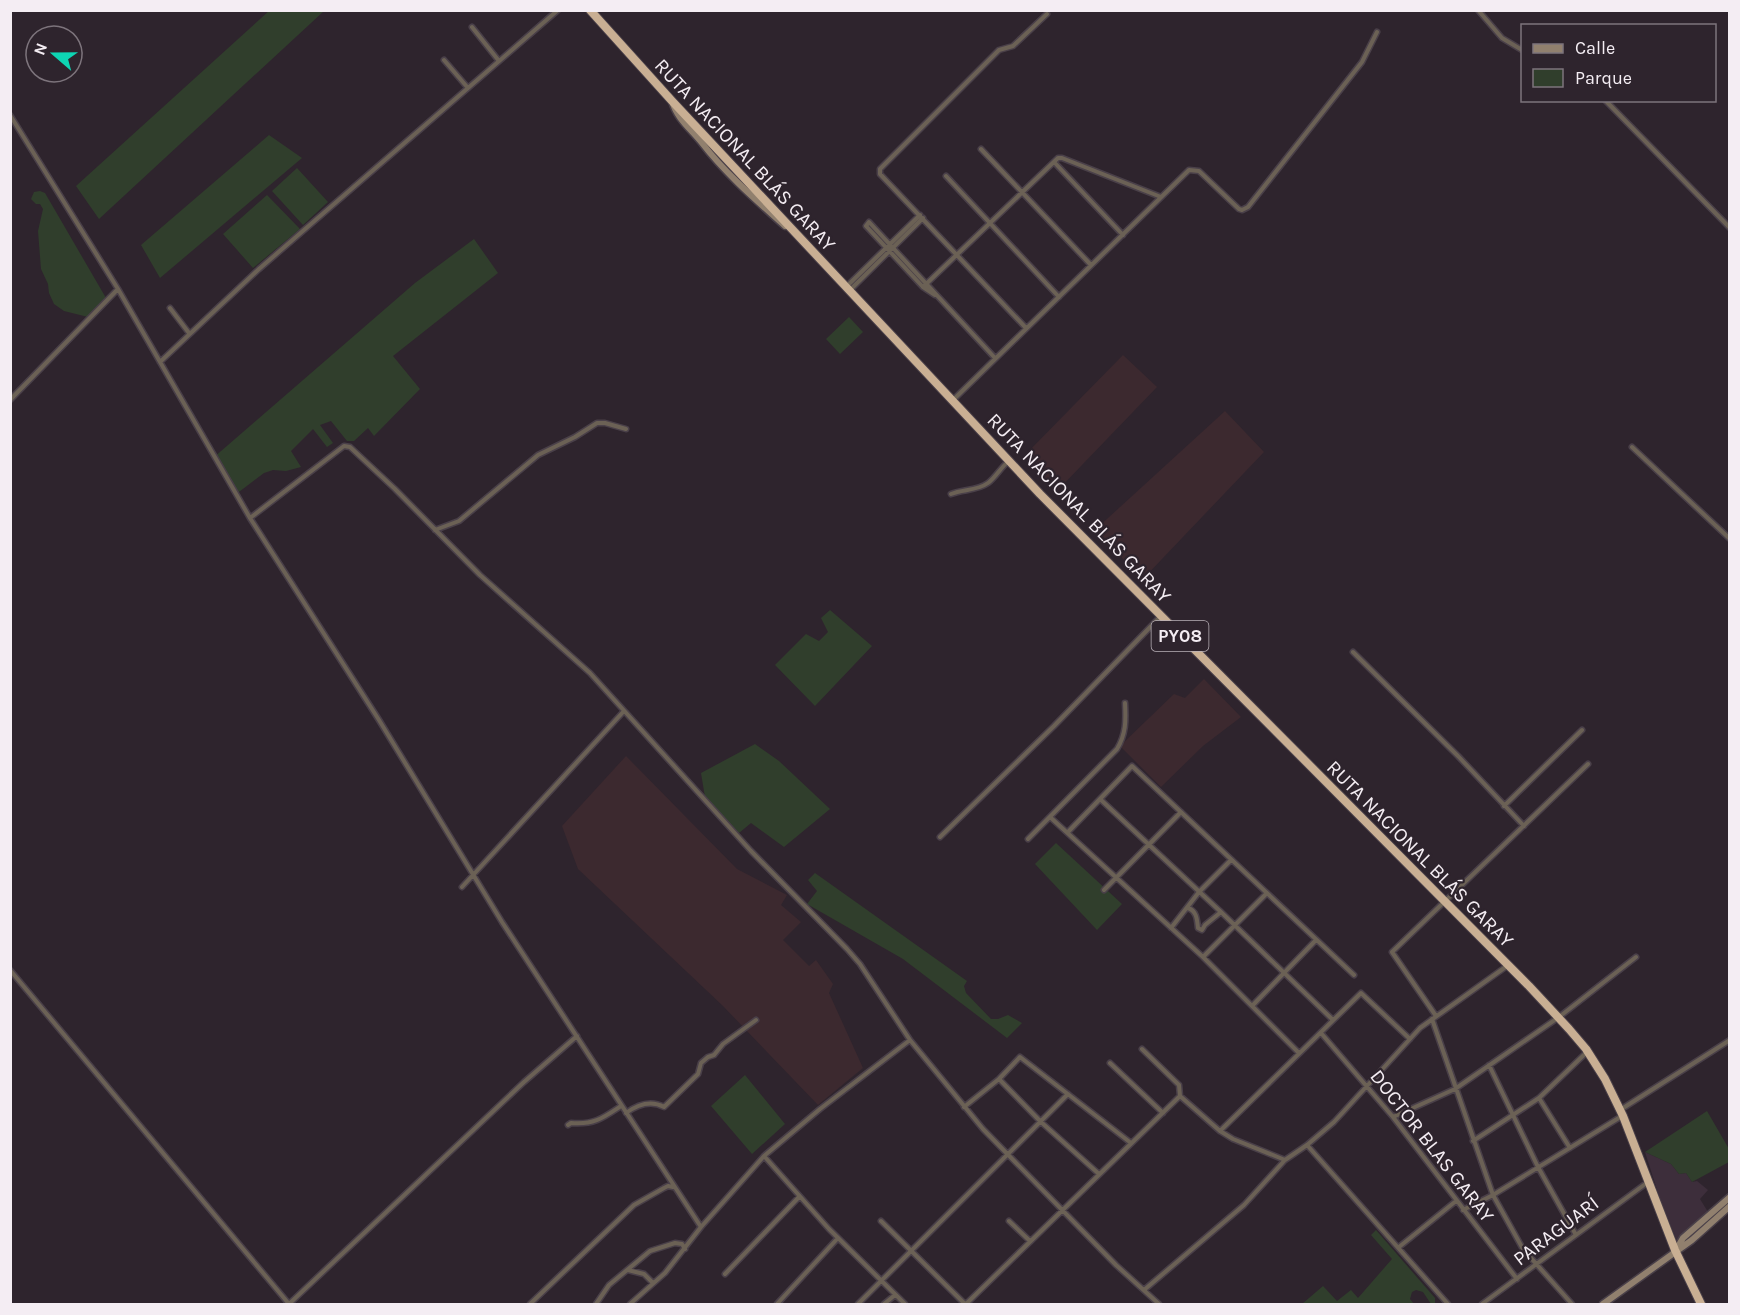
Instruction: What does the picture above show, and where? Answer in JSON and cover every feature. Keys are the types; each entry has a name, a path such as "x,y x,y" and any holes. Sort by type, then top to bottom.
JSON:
{"highway":[{"name":"RUTA NACIONAL BLÁS GARAY","path":"590,10 672,101 1009,461 1559,1017 1605,1079 1621,1113 1675,1250 1701,1305"}],"street":[{"path":"160,362 189,333 341,197 558,10"},
{"path":"1478,10 1502,38 1521,49"},
{"path":"1026,328 880,174 880,169 999,50 1012,46 1047,14"},
{"path":"472,27 499,61"},
{"path":"952,401 1189,170 1199,171 1239,209 1248,207 1362,62 1377,32"},
{"path":"444,60 468,88"},
{"path":"1607,102 1730,228"},
{"path":"10,115 118,290 250,518 379,720 502,922 701,1227"},
{"path":"981,149 1091,265"},
{"path":"925,285 1054,162 1062,158 1161,197"},
{"path":"1054,162 1123,235"},
{"path":"946,176 1059,297"},
{"path":"848,289 922,217"},
{"path":"890,248 869,222 866,226 995,358"},
{"path":"10,400 118,290"},
{"path":"170,308 189,333"},
{"path":"435,530 459,521 538,455 597,423 626,429"},
{"path":"250,518 347,446 395,489 480,575 590,673 751,851 860,964 910,1040 964,1107 1008,1156 1159,1305"},
{"path":"1632,447 1730,539"},
{"path":"951,494 959,491 966,492 988,483 1009,461"},
{"path":"940,837 1054,726 1161,616"},
{"path":"1353,652 1458,756 1524,826"},
{"path":"1028,839 1117,749 1123,738 1126,723 1125,703"},
{"path":"462,887 624,711"},
{"path":"1504,806 1582,730"},
{"path":"1572,1305 1523,1250 1493,1195 1455,1089 1434,1017 1392,952 1588,764"},
{"path":"1068,832 1132,766 1354,975"},
{"path":"1100,799 1334,1020"},
{"path":"1104,890 1181,812"},
{"path":"1050,817 1203,957 1299,1053"},
{"path":"1171,928 1199,892 1231,860"},
{"path":"1203,957 1267,893"},
{"path":"1188,908 1197,916 1198,928 1202,930 1221,912"},
{"path":"1252,1006 1316,940"},
{"path":"1393,1117 1455,1089 1559,1017 1636,957"},
{"path":"1144,1290 1244,1205 1285,1160 1334,1122 1410,1039 1434,1017 1507,965"},
{"path":"10,970 290,1305 524,1082 577,1036"},
{"path":"1220,1131 1361,993 1410,1039"},
{"path":"626,1113 633,1108 650,1103 657,1103 664,1107 692,1082 698,1074 700,1063 714,1055 723,1044 756,1020"},
{"name":"DOCTOR BLAS GARAY","path":"1321,1033 1393,1117 1516,1279"},
{"path":"630,1305 665,1273 701,1227 764,1156 820,1109 910,1040"},
{"path":"1463,1210 1493,1195 1570,1148 1730,1040"},
{"path":"1142,1049 1179,1085 1180,1096 1220,1131 1233,1139 1285,1160"},
{"path":"1473,1141 1539,1098 1587,1052"},
{"path":"964,1107 999,1079 1020,1057 1131,1143"},
{"path":"1110,1063 1163,1113"},
{"path":"1489,1065 1538,1167 1576,1235"},
{"path":"999,1079 1041,1122 1099,1174"},
{"path":"858,1305 1068,1094"},
{"path":"881,1221 965,1305 1180,1096"},
{"path":"1539,1098 1570,1148"},
{"path":"568,1125 571,1123 584,1124 601,1119 621,1106"},
{"path":"1307,1145 1448,1305"},
{"path":"764,1156 799,1197 905,1305"},
{"name":"PARAGUARÍ","path":"1482,1305 1648,1182"},
{"path":"530,1305 634,1205 668,1186 674,1187"},
{"path":"725,1274 799,1197"},
{"path":"1675,1250 1683,1238 1730,1197"},
{"path":"1399,1247 1456,1201"},
{"path":"1603,1305 1675,1250 1692,1240 1730,1206"},
{"path":"1009,1221 1030,1241"},
{"path":"777,1305 838,1238"},
{"path":"596,1305 609,1285 650,1251 675,1243 681,1244 684,1249"},
{"path":"628,1270 644,1274 653,1283"},
{"path":"884,1305 895,1295"}],"shaded area":[{"path":"1123,355 1157,387 1057,491 1024,456"},
{"path":"1225,411 1264,452 1142,580 1096,529"},
{"path":"1204,679 1241,717 1203,746 1161,787 1120,746 1174,694 1185,698"},
{"path":"626,756 737,869 787,895 781,905 801,922 783,940 809,966 816,960 833,984 829,993 863,1068 818,1105 723,1006 578,869 562,826"},
{"path":"1645,1152 1671,1164 1679,1174 1686,1173 1692,1182 1697,1181 1708,1190 1700,1199 1708,1212 1677,1241 1660,1199"}],"green space":[{"path":"270,10 324,11 99,219 76,186"},
{"path":"269,135 302,158 160,278 141,245"},
{"path":"297,168 328,202 303,225 272,191"},
{"path":"34,192 45,193 106,298 88,317 64,311 54,304 49,293 48,284 41,269 38,231 43,209 40,204 36,204 31,199"},
{"path":"267,195 300,229 253,268 223,234"},
{"path":"474,239 498,273 393,356 420,389 374,436 368,428 354,441 347,441 331,421 320,425 333,443 327,447 313,429 291,451 301,467 264,473 235,495 213,458 415,283"},
{"path":"849,317 863,332 840,354 826,339"},
{"path":"830,610 872,646 815,706 775,665 806,634 819,641 828,632 821,618"},
{"path":"755,744 779,761 830,809 784,847 751,823 739,833 705,797 701,773"},
{"path":"1056,843 1122,904 1097,930 1035,864"},
{"path":"815,873 967,981 964,986 966,993 991,1019 1008,1015 1022,1023 1007,1038 903,959 807,904 817,891 808,880"},
{"path":"745,1075 785,1124 752,1154 711,1106"},
{"path":"1707,1111 1729,1149 1729,1162 1692,1182 1686,1173 1679,1174 1671,1164 1645,1152"},
{"path":"1376,1230 1435,1298 1435,1304 1431,1304 1423,1292 1416,1290 1412,1292 1410,1299 1414,1304 1302,1304 1323,1286 1337,1301 1351,1290 1358,1298 1392,1259 1371,1235"}]}
